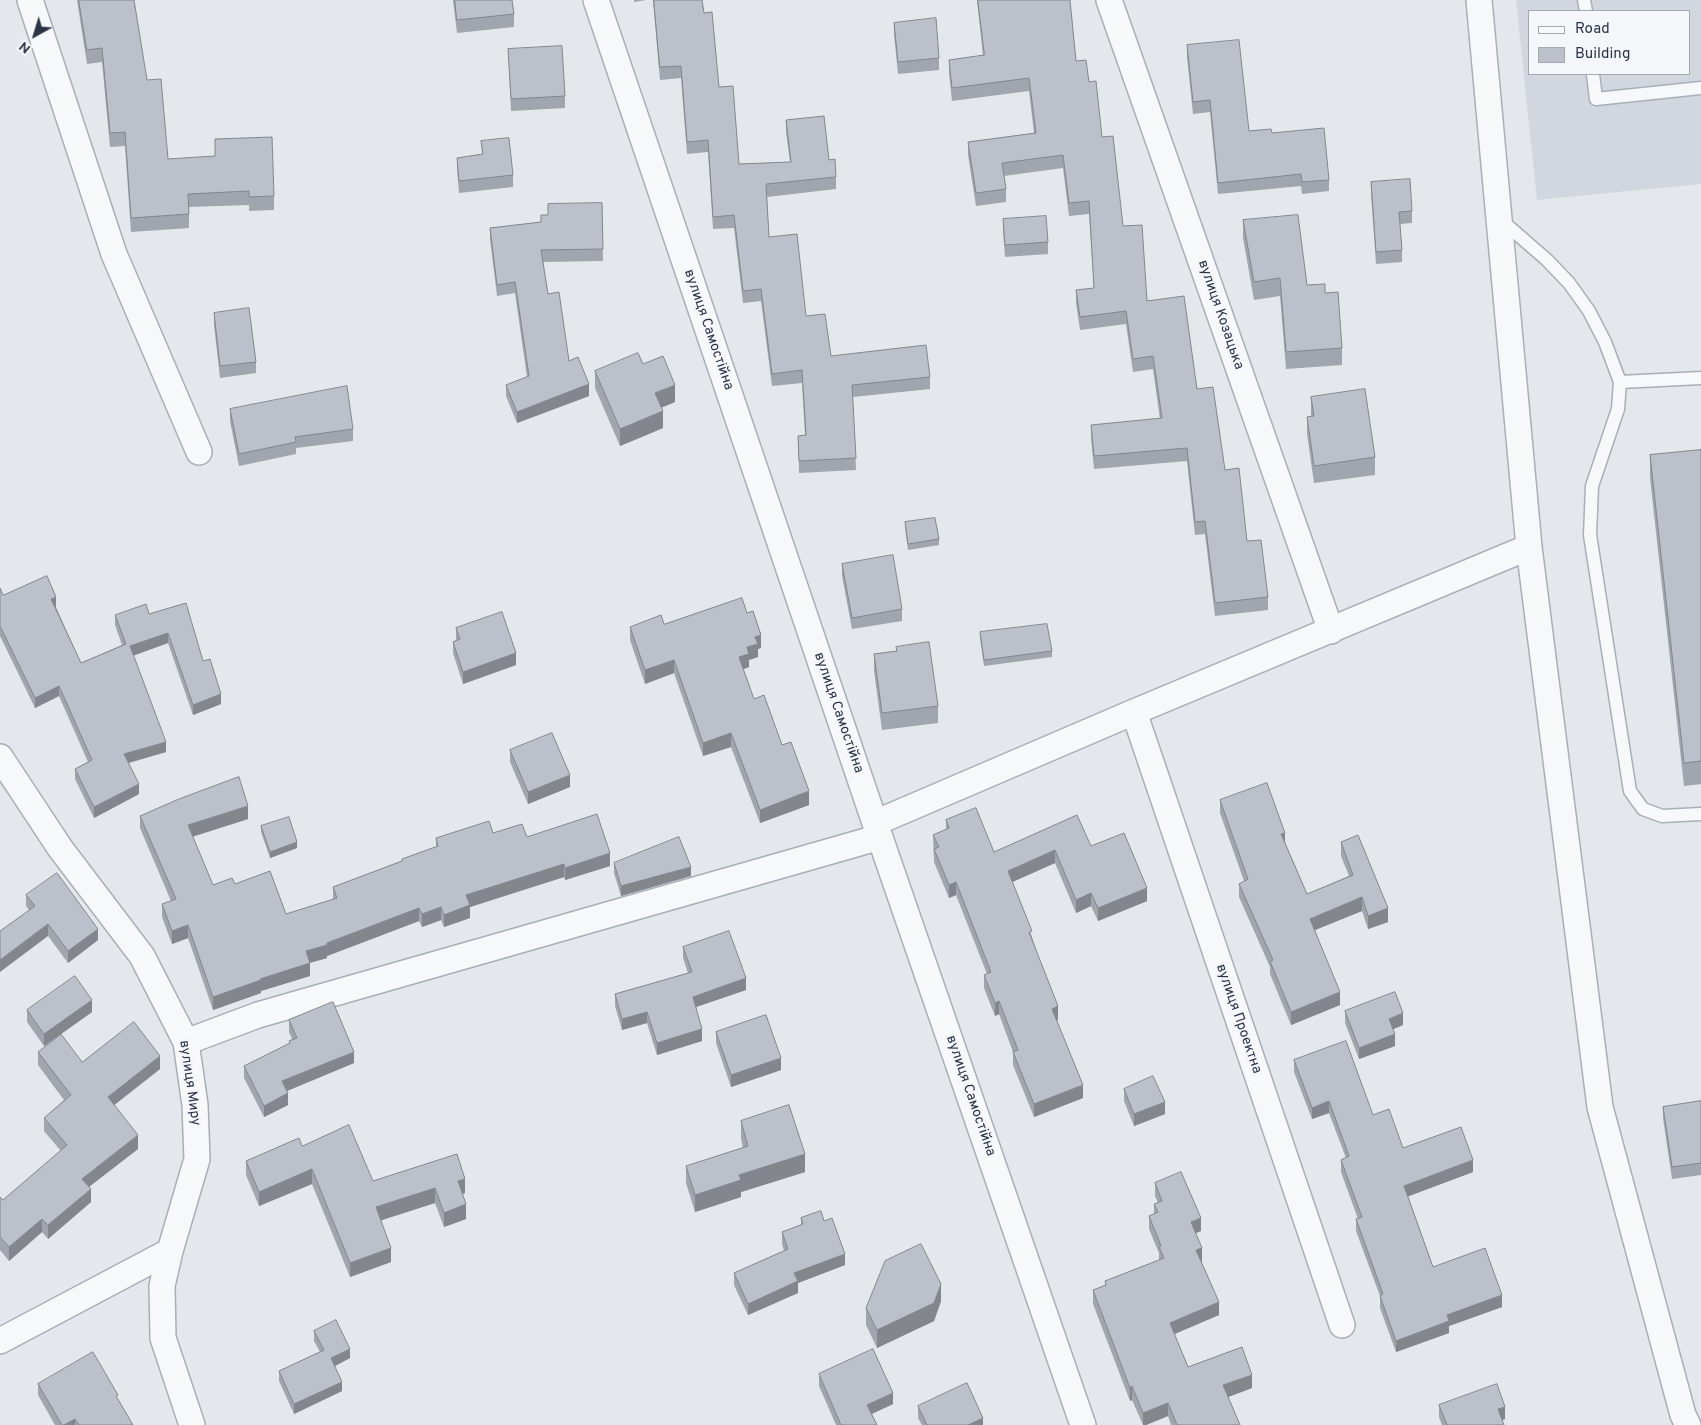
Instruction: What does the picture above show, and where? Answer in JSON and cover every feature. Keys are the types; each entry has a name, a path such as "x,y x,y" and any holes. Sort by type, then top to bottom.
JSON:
{"street":[{"path":"30,0 114,254 199,452"},
{"name":"вулиця Самостійна","path":"596,0 878,830 1083,1425"},
{"name":"вулиця Козацька","path":"1109,0 1331,631"},
{"path":"1479,0 1529,548 1600,1107 1691,1418"},
{"path":"186,1042 258,1015 878,830 1134,712 1529,548"},
{"name":"вулиця Проектна","path":"1134,712 1342,1326"},
{"name":"вулиця Миру","path":"0,757 60,848 142,956 186,1042 195,1105 197,1159 170,1251 162,1286 163,1338 192,1425"},
{"path":"0,1341 170,1251"}],"lane":[{"path":"1593,75 1596,99 1701,88"},
{"path":"1499,218 1569,283 1593,319 1605,342 1620,382 1618,409 1592,486 1590,535 1630,791 1643,809 1662,816 1701,814"},
{"path":"1620,382 1701,378"}],"shaded area":[{"path":"1516,0 1701,0 1701,184 1537,200"}],"building":[{"path":"79,0 134,0 147,80 161,79 168,159 215,156 215,139 272,137 274,196 249,197 249,191 188,194 189,214 131,218 125,132 110,133 102,48 87,50"},
{"path":"455,0 512,0 514,14 457,20"},
{"path":"654,0 702,0 704,13 712,12 719,87 733,86 739,164 791,162 786,120 824,116 829,160 835,159 836,177 766,184 769,237 797,234 806,316 825,314 831,356 926,345 930,377 852,385 856,458 799,461 798,436 806,435 802,370 772,374 761,289 743,291 734,215 713,217 708,140 687,142 681,66 660,67"},
{"path":"978,0 1070,0 1076,61 1086,60 1089,82 1096,81 1102,137 1113,136 1123,226 1142,225 1147,301 1184,296 1197,389 1213,387 1225,470 1239,468 1247,541 1261,540 1268,597 1215,603 1205,521 1195,522 1187,448 1094,456 1091,425 1162,418 1153,356 1133,359 1126,311 1080,317 1076,290 1094,288 1089,201 1069,203 1063,155 1002,163 1006,189 976,193 968,142 1036,133 1029,78 952,88 949,60 984,55"},
{"path":"936,18 939,58 898,62 894,23"},
{"path":"1239,40 1249,131 1271,129 1272,133 1324,128 1329,180 1302,182 1301,174 1218,183 1210,100 1193,102 1187,45"},
{"path":"562,46 565,96 511,99 508,49"},
{"path":"509,138 513,175 459,181 457,158 483,154 481,141"},
{"path":"1410,179 1412,211 1399,212 1402,250 1376,252 1371,182"},
{"path":"602,203 603,249 541,250 548,294 559,292 569,361 578,357 589,384 517,412 506,385 529,376 515,282 497,285 490,228 541,222 541,215 548,215 548,204"},
{"path":"1298,215 1307,285 1325,284 1325,293 1338,292 1342,348 1286,352 1280,278 1254,282 1243,220"},
{"path":"1046,216 1048,242 1005,245 1003,219"},
{"path":"249,308 256,362 220,366 214,313"},
{"path":"638,353 643,364 663,356 675,385 655,393 663,411 620,429 595,371"},
{"path":"347,386 353,429 295,437 296,442 239,454 230,409"},
{"path":"1365,389 1375,457 1314,466 1307,417 1314,416 1311,397"},
{"path":"1701,450 1701,761 1684,763 1650,455"},
{"path":"935,518 939,539 908,544 905,522"},
{"path":"893,555 902,609 852,618 842,564"},
{"path":"47,576 56,597 51,599 81,663 126,644 115,615 146,604 149,614 186,603 203,661 210,659 221,694 193,705 168,633 130,646 166,742 124,754 139,784 94,807 75,769 92,760 59,686 35,698 0,626 0,588 3,595"},
{"path":"742,598 747,613 753,611 761,635 755,637 758,644 747,647 749,654 739,657 754,699 764,695 782,745 791,742 809,791 760,810 731,733 703,743 674,660 645,670 630,627 661,615 664,624"},
{"path":"502,612 516,653 463,672 453,642 460,639 456,628"},
{"path":"1047,624 1052,651 984,660 980,632"},
{"path":"929,642 938,706 882,713 874,654 897,651 896,647"},
{"path":"552,733 570,775 528,792 510,750"},
{"path":"239,777 248,806 188,825 213,885 232,878 235,884 270,871 286,914 337,898 333,887 438,846 436,838 489,821 493,833 522,824 527,837 597,814 610,853 565,868 564,864 466,895 470,905 444,915 441,907 422,914 419,908 327,943 327,945 306,951 310,963 213,997 188,925 172,931 162,904 176,899 140,816 179,799"},
{"path":"1267,783 1285,833 1281,834 1307,894 1353,875 1341,842 1358,835 1388,908 1368,916 1362,897 1310,919 1340,992 1291,1012 1270,961 1273,960 1239,884 1248,879 1220,800"},
{"path":"976,808 994,852 1077,815 1091,846 1124,833 1147,888 1098,908 1091,893 1076,900 1055,850 1008,871 1032,931 1029,932 1058,1006 1052,1009 1083,1085 1034,1104 1013,1052 1018,1050 999,1001 995,1003 984,975 991,972 956,882 949,885 934,849 939,847 933,835 949,828 946,820"},
{"path":"289,817 297,842 270,852 261,826"},
{"path":"679,837 691,867 621,886 614,863"},
{"path":"57,873 98,929 68,951 48,924 0,960 0,931 35,906 26,895"},
{"path":"729,931 746,978 693,997 702,1029 657,1043 647,1012 622,1019 615,994 692,972 683,947"},
{"path":"75,976 92,1000 44,1034 27,1010"},
{"path":"1395,992 1403,1013 1389,1019 1395,1034 1359,1048 1345,1011"},
{"path":"333,1002 354,1052 282,1081 288,1093 264,1106 244,1066 297,1038 289,1020"},
{"path":"766,1015 781,1058 731,1075 716,1032"},
{"path":"134,1022 160,1056 108,1097 138,1135 82,1179 91,1189 48,1225 42,1219 9,1247 0,1237 0,1197 3,1200 67,1145 44,1118 71,1095 38,1052 61,1034 82,1062"},
{"path":"1346,1041 1373,1115 1389,1109 1403,1148 1461,1127 1473,1160 1404,1186 1433,1267 1485,1248 1502,1295 1447,1315 1449,1321 1396,1341 1380,1296 1383,1294 1356,1219 1362,1217 1341,1160 1349,1156 1329,1101 1312,1108 1294,1060"},
{"path":"1153,1076 1165,1102 1134,1114 1124,1089"},
{"path":"1701,1101 1701,1163 1672,1167 1663,1107"},
{"path":"789,1105 805,1154 739,1175 741,1180 695,1195 686,1166 748,1146 741,1121"},
{"path":"349,1125 373,1181 457,1154 465,1179 458,1181 466,1204 444,1213 435,1188 376,1207 391,1248 350,1263 312,1169 259,1192 246,1161 299,1138 302,1146"},
{"path":"1181,1172 1201,1218 1191,1222 1202,1248 1196,1250 1219,1302 1170,1323 1188,1367 1242,1347 1252,1375 1223,1385 1240,1425 1177,1425 1168,1403 1143,1413 1132,1386 1130,1388 1093,1290 1106,1285 1105,1281 1164,1258 1149,1216 1158,1212 1154,1204 1162,1201 1155,1183"},
{"path":"821,1211 824,1221 832,1218 845,1254 794,1273 798,1281 748,1304 734,1273 788,1249 782,1232 803,1224 801,1218"},
{"path":"921,1244 941,1284 934,1303 877,1330 866,1308 885,1261"},
{"path":"336,1320 350,1349 331,1358 342,1382 294,1404 279,1371 324,1350 314,1331"},
{"path":"873,1349 893,1393 867,1405 877,1425 841,1425 819,1374"},
{"path":"93,1352 133,1425 79,1425 75,1419 62,1425 38,1384"},
{"path":"967,1383 983,1418 968,1425 927,1425 918,1406"},
{"path":"1497,1384 1505,1407 1498,1409 1504,1425 1447,1425 1439,1405"}]}
